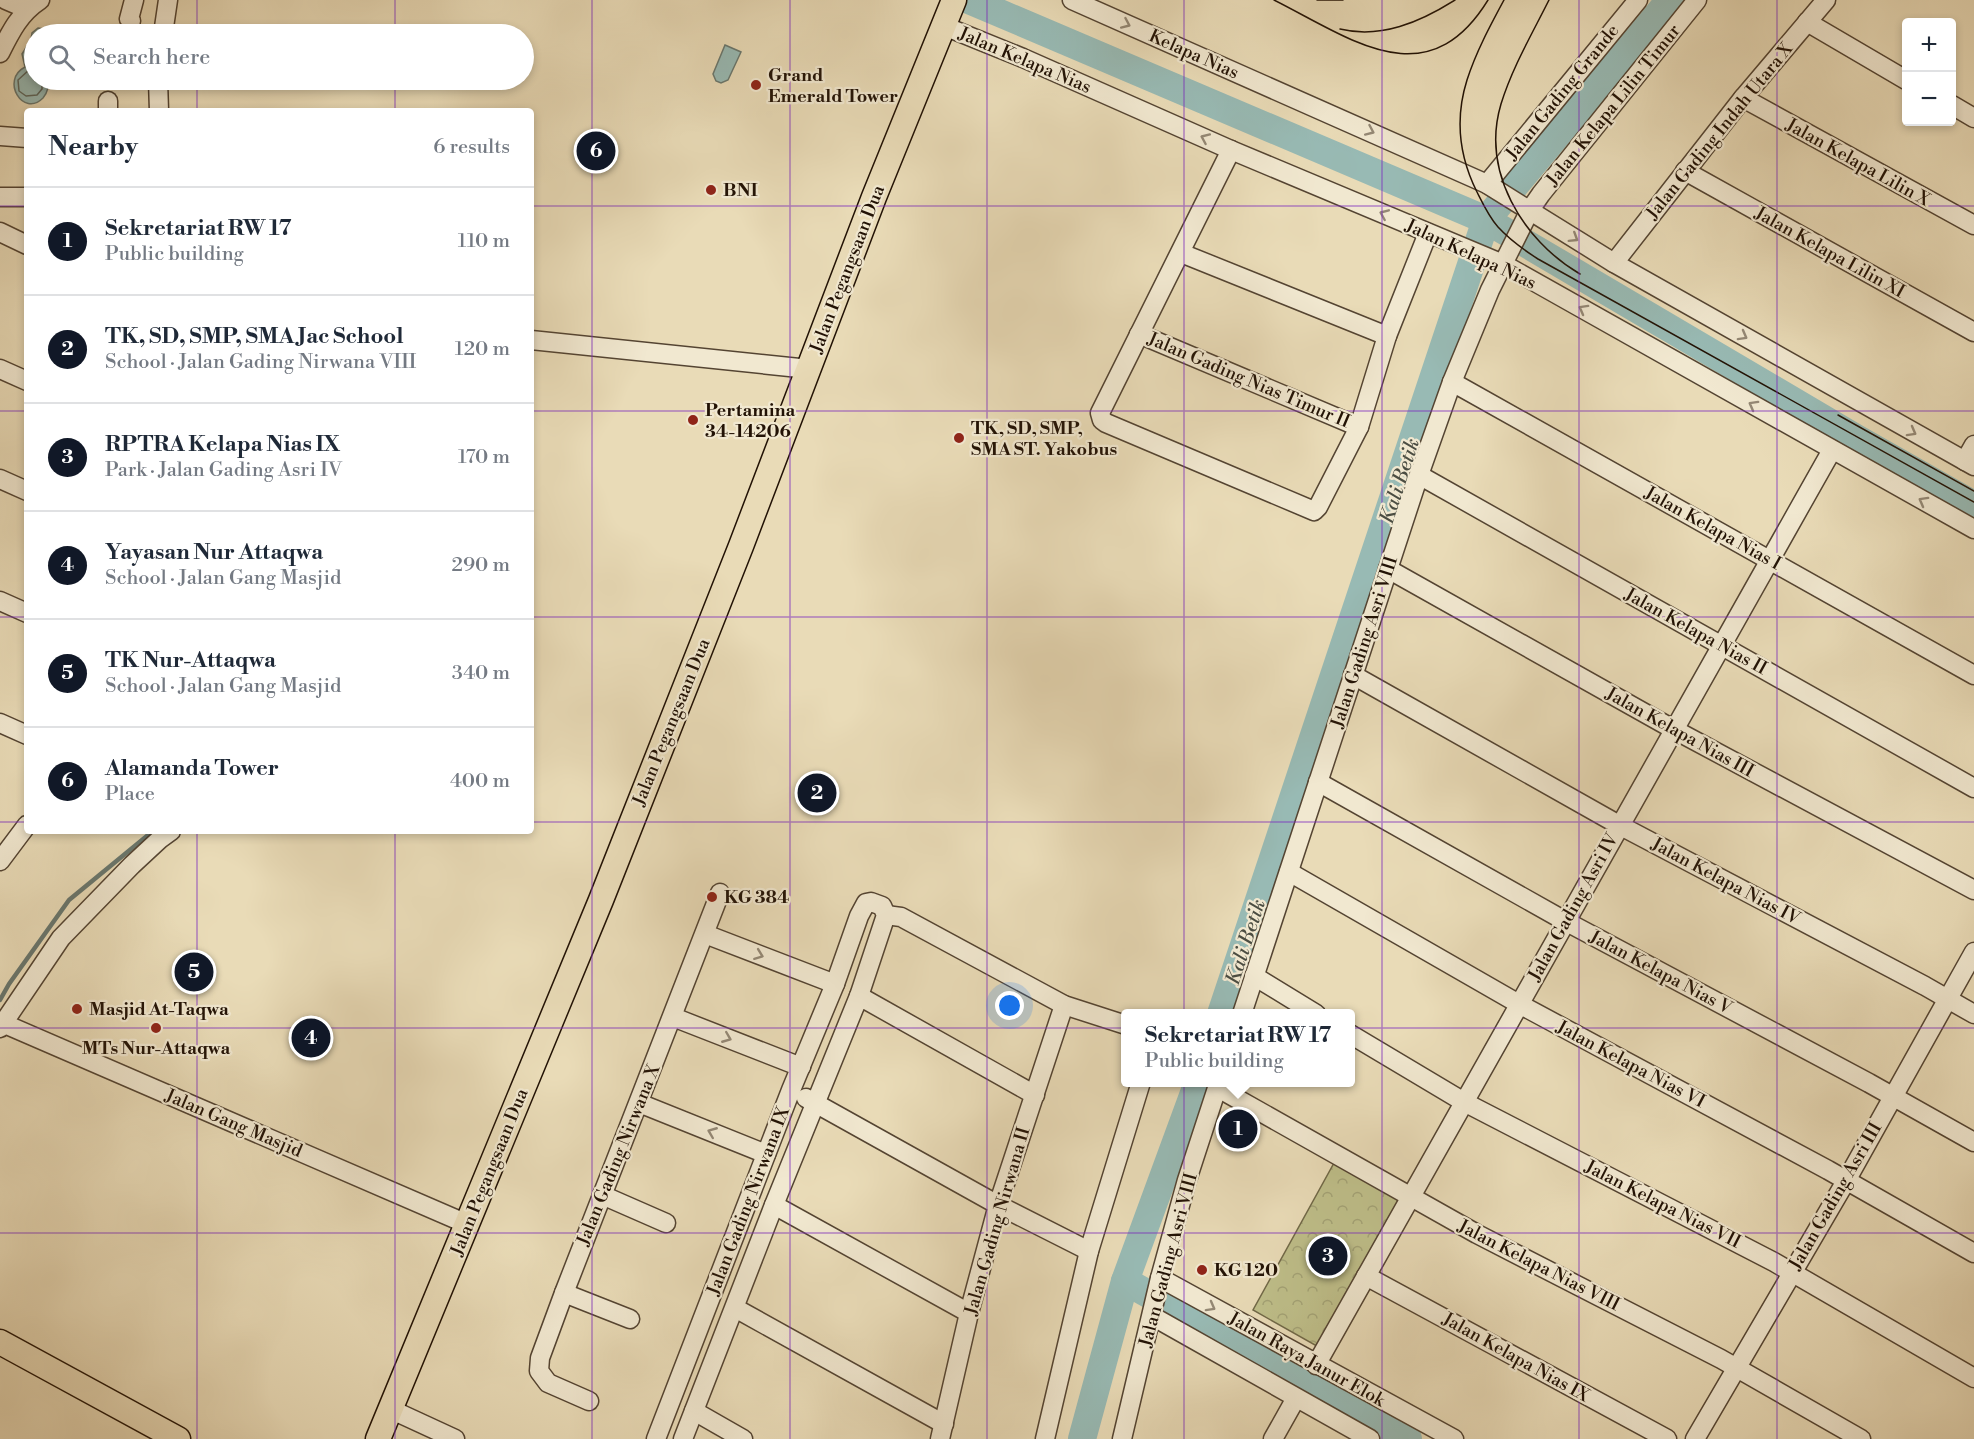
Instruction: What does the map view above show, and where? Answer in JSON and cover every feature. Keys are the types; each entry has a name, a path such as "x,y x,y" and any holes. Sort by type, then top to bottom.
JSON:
{"main road":[{"name":"Jalan Pegangsaan Dua","path":"378,1439 601,900 737,557 874,197 948,15"},
{"path":"0,1342 178,1439"}],"street":[{"path":"6,0 34,4"},
{"path":"131,21 129,19 134,0"},
{"path":"164,24 168,0"},
{"name":"Kelapa Nias","path":"1072,0 1494,188"},
{"name":"Jalan Gading Grande","path":"1494,188 1638,0"},
{"name":"Jalan Kelapa Lilin Timur","path":"1527,208 1697,0"},
{"name":"Jalan Gading Indah Utara X","path":"1614,263 1743,99 1826,0"},
{"path":"0,53 12,29 34,4"},
{"name":"Jalan Kelapa Nias","path":"948,15 1023,58 1231,150 1457,245 1499,260 1974,529"},
{"path":"1807,22 1902,78"},
{"path":"158,90 159,108"},
{"name":"Jalan Kelapa Lilin X","path":"1743,99 1974,225"},
{"path":"1956,107 1974,118"},
{"path":"0,136 24,138"},
{"path":"1231,150 1100,413 1102,420 1106,423 1314,511 1359,427 1387,336 1428,233"},
{"name":"Jalan Kelapa Lilin XI","path":"1685,171 1974,333"},
{"path":"1494,188 1614,263 1970,464 1974,445"},
{"path":"0,197 24,197"},
{"name":"Jalan Gading Asri VIII","path":"1244,1009 1419,475 1452,382 1490,290 1499,260 1520,231 1527,208"},
{"path":"0,232 24,244"},
{"path":"1181,253 1387,336"},
{"name":"Jalan Gading Nias Timur II","path":"1139,334 1359,427"},
{"path":"534,340 808,369"},
{"path":"0,369 24,380"},
{"name":"Jalan Kelapa Nias I","path":"1452,382 1974,675"},
{"name":"Jalan Gading Asri IV","path":"1316,1365 1832,450"},
{"name":"Jalan Kelapa Nias II","path":"1419,475 1974,788"},
{"path":"0,479 24,490"},
{"name":"Jalan Kelapa Nias III","path":"1388,569 1673,729 1974,890"},
{"path":"0,602 24,612"},
{"name":"Jalan Kelapa Nias IV","path":"1353,675 1619,825 1974,1014"},
{"path":"0,723 24,734"},
{"name":"Jalan Kelapa Nias V","path":"1318,782 1565,921 1974,1142"},
{"path":"0,861 24,829"},
{"path":"1,1024 61,938 132,865 168,834"},
{"name":"Jalan Kelapa Nias VI","path":"1289,872 1519,1004 1974,1253"},
{"name":"Jalan Gading Nirwana X","path":"589,1401 548,1383 538,1371 540,1358 720,893"},
{"path":"791,1090 835,984 864,906 871,902 882,906 886,915 859,996 815,1103 998,1204 1089,1251"},
{"path":"886,915 901,917 1064,1005 1121,1024"},
{"path":"705,934 835,984"},
{"name":"Jalan Gading Asri III","path":"1695,1439 1846,1181 1974,952"},
{"path":"1254,976 1308,1009"},
{"path":"859,996 1035,1095"},
{"name":"Jalan Gading Nirwana II","path":"942,1432 969,1313 998,1204 1064,1005"},
{"path":"673,1017 801,1067"},
{"name":"Jalan Gang Masjid","path":"1,1024 467,1224"},
{"name":"Jalan Kelapa Nias VII","path":"1355,1037 1464,1102 1774,1262 1974,1378"},
{"path":"1045,1439 1089,1251 1140,1087"},
{"name":"Jalan Gading Asri VIII","path":"1122,1439 1160,1280 1188,1180 1218,1087"},
{"name":"Jalan Kelapa Nias VIII","path":"1222,1087 1478,1234 1737,1368 1861,1439"},
{"name":"Jalan Gading Nirwana IX","path":"656,1439 791,1090 815,1103 683,1439"},
{"path":"639,1103 766,1154"},
{"path":"602,1195 666,1223"},
{"path":"774,1204 969,1313"},
{"name":"Jalan Kelapa Nias IX","path":"1366,1276 1667,1439"},
{"name":"Jalan Raya Janur Elok","path":"1160,1280 1454,1439"},
{"path":"564,1293 630,1319"},
{"path":"735,1308 942,1432"},
{"path":"1152,1315 1370,1439"},
{"path":"1273,1439 1296,1398"},
{"path":"390,1409 455,1439"},
{"path":"694,1411 743,1439"}],"green space":[{"path":"1334,1163 1403,1201 1322,1349 1253,1310"}],"water":[{"path":"725,45 741,52 728,80 721,83 716,81 713,74"},
{"path":"24,68 24,90 47,90 43,98 35,103 28,103 17,95 14,80"}],"waterway":[{"name":"Kali Betik","path":"969,0 1486,220 1974,505"},
{"name":"Kali Betik","path":"1223,1009 1486,220 1670,0"},
{"path":"0,1000 69,900 149,834"},
{"name":"Kali Betik","path":"1082,1439 1125,1281 1196,1087"},
{"name":"Kali Betik","path":"1125,1281 1408,1439"}],"tram line":[{"path":"1274,0 1359,43 1387,51 1414,54 1440,47 1464,30 1488,0"},
{"path":"1317,0 1343,0"},
{"path":"1340,29 1355,32 1385,30 1414,21 1455,0"},
{"path":"1504,0 1467,80 1460,123 1466,165 1486,210 1498,227 1517,245 1538,259 1974,502"},
{"path":"1549,0 1523,51 1501,104 1496,129 1497,154 1502,178 1511,201 1524,223 1540,243 1580,274"},
{"path":"1838,415 1974,491"}],"place":[{"name":"Grand Emerald Tower","path":"756,85"},
{"name":"Alamanda Tower","path":"596,151"},
{"name":"BNI","path":"711,190"},
{"name":"Pertamina 34-14206","path":"693,420"},
{"name":"TK, SD, SMP, SMA ST. Yakobus","path":"959,438"},
{"name":"TK, SD, SMP, SMA Jac School","path":"817,793"},
{"name":"KG 384","path":"712,897"},
{"name":"TK Nur-Attaqwa","path":"194,972"},
{"name":"Masjid At-Taqwa","path":"77,1009"},
{"name":"MTs Nur-Attaqwa","path":"156,1028"},
{"name":"Yayasan Nur Attaqwa","path":"311,1038"},
{"name":"Sekretariat RW 17","path":"1238,1129"},
{"name":"RPTRA Kelapa Nias IX","path":"1328,1256"},
{"name":"KG 120","path":"1202,1270"}]}
